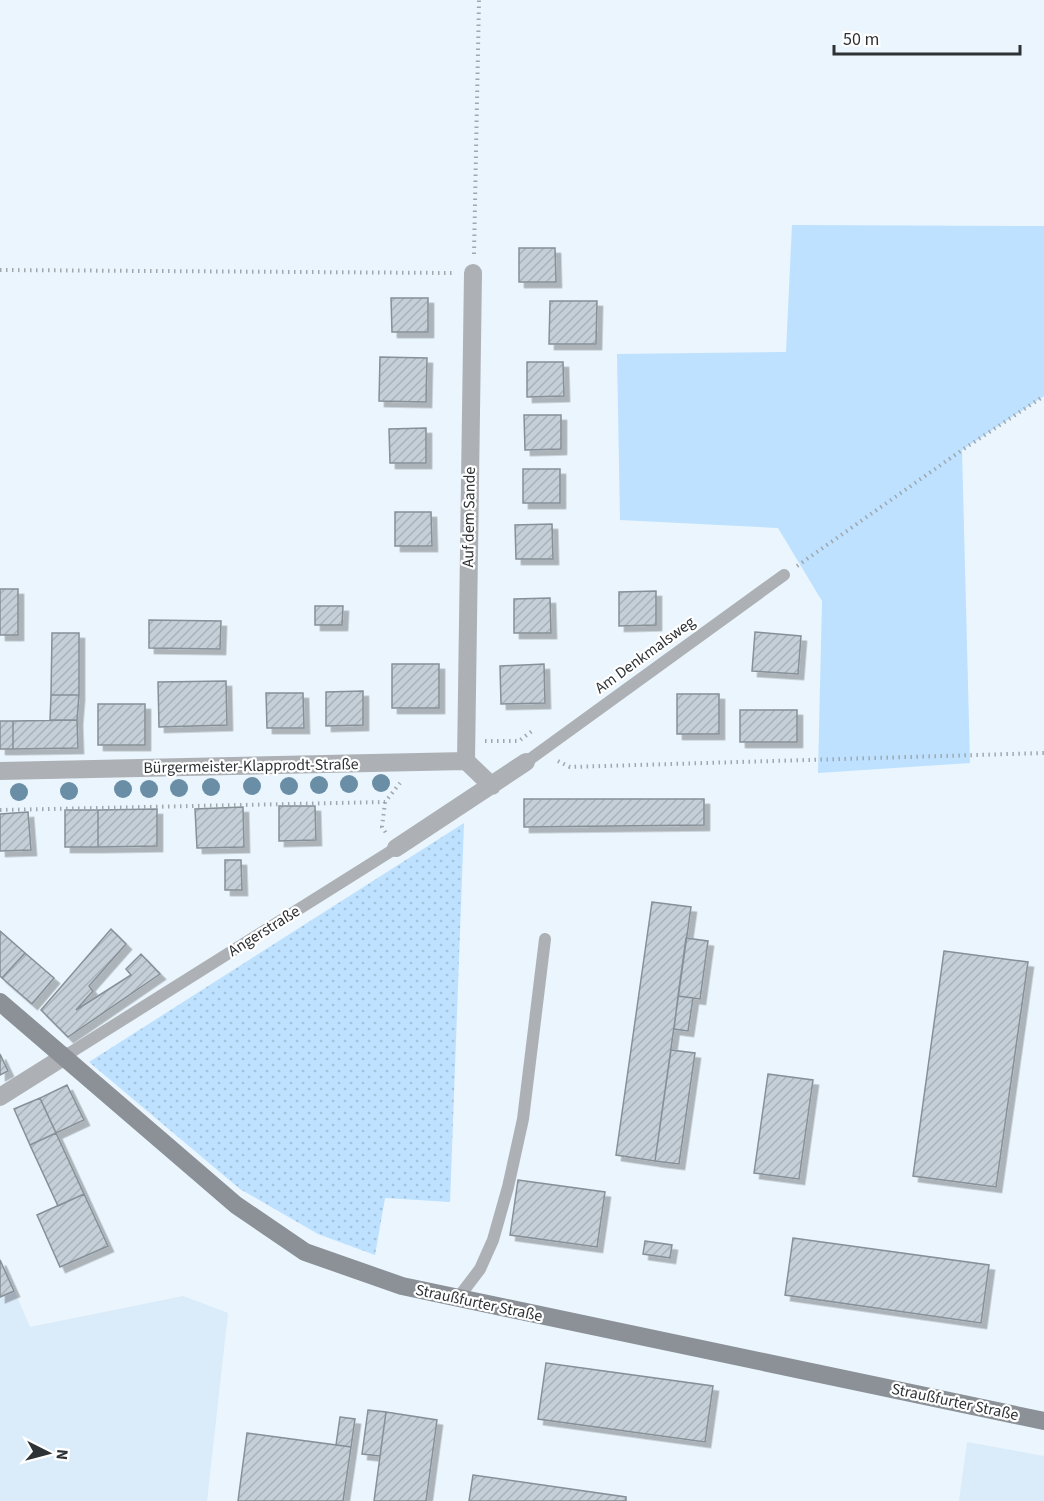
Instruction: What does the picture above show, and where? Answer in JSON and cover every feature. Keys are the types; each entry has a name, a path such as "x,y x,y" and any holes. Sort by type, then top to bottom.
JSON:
{"street":[{"name":"Auf dem Sande","path":"466,761 473,273"},
{"name":"Bürgermeister-Klapprodt-Straße","path":"0,771 466,761"},
{"path":"466,761 492,786"},
{"name":"Angerstraße","path":"396,848 526,762"},
{"name":"Straußfurter Straße","path":"0,1002 236,1204 305,1252 402,1286 1044,1420"},
{"name":"Angerstraße","path":"0,1097 65,1056"}],"lane":[{"name":"Am Denkmalsweg","path":"526,762 784,576"},
{"name":"Angerstraße","path":"65,1056 396,848"},
{"path":"458,1298 480,1269 493,1240 508,1186 523,1119 544,939"}],"path":[{"path":"0,270 473,273 479,0"},
{"path":"784,576 969,444 1044,396"},
{"path":"466,741 519,741 532,731"},
{"path":"546,747 555,760 570,767 1044,753"},
{"path":"0,810 385,802 405,777 405,763"}],"shaded area":[{"path":"792,225 1044,226 1044,396 962,450 970,763 818,773 822,601 778,528 620,520 617,354 786,352"},
{"path":"464,823 450,1202 385,1198 375,1255 318,1234 240,1189 89,1062"},
{"path":"0,1257 30,1327 183,1296 228,1313 207,1501 0,1501"},
{"path":"967,1442 1044,1456 1044,1501 959,1501"}],"building":[{"path":"519,248 555,248 556,282 519,282"},
{"path":"391,298 428,298 428,332 392,332"},
{"path":"550,301 597,301 596,344 549,344"},
{"path":"380,357 427,358 426,402 379,401"},
{"path":"527,362 563,362 564,396 527,397"},
{"path":"524,415 561,415 561,449 525,450"},
{"path":"426,428 426,463 390,463 389,429"},
{"path":"523,469 560,469 560,503 523,503"},
{"path":"395,512 431,512 432,546 395,546"},
{"path":"552,524 553,559 516,559 515,525"},
{"path":"0,589 18,589 18,635 0,635"},
{"path":"656,591 656,625 619,626 619,592"},
{"path":"550,598 551,633 514,633 514,599"},
{"path":"315,606 343,606 342,625 315,625"},
{"path":"149,620 221,621 220,649 149,648"},
{"path":"755,632 801,636 798,674 752,671"},
{"path":"52,633 79,633 79,695 51,695"},
{"path":"392,664 439,664 439,708 392,708"},
{"path":"544,664 545,703 501,704 500,666"},
{"path":"226,681 227,725 159,727 158,682"},
{"path":"363,691 363,725 326,726 326,692"},
{"path":"266,693 303,693 304,728 267,728"},
{"path":"677,694 719,694 719,734 677,734"},
{"path":"51,695 79,695 77,720 50,720"},
{"path":"98,704 145,704 145,745 98,745"},
{"path":"740,710 797,710 797,742 740,742"},
{"path":"77,720 78,748 13,749 13,721"},
{"path":"0,721 13,721 13,749 0,749"},
{"path":"524,799 704,799 704,825 524,827"},
{"path":"279,806 315,806 316,840 279,841"},
{"path":"243,807 244,847 197,848 195,809"},
{"path":"157,809 157,846 98,847 98,810"},
{"path":"65,810 98,810 98,847 65,847"},
{"path":"28,812 31,850 0,851 0,814"},
{"path":"225,860 241,860 242,890 225,890"},
{"path":"652,902 691,907 655,1161 616,1155"},
{"path":"111,929 126,944 89,986 93,991 76,1010 131,975 126,969 141,954 160,974 68,1037 41,1010"},
{"path":"0,931 25,953 2,978 0,976"},
{"path":"686,938 708,941 700,999 678,996"},
{"path":"944,951 1028,962 996,1187 913,1176"},
{"path":"25,953 54,978 32,1004 2,978"},
{"path":"678,996 693,998 688,1031 674,1029"},
{"path":"671,1050 695,1053 679,1164 655,1161"},
{"path":"0,1054 8,1071 0,1075"},
{"path":"768,1074 813,1080 799,1179 754,1173"},
{"path":"67,1085 84,1120 56,1133 40,1098"},
{"path":"40,1098 56,1133 30,1145 14,1109"},
{"path":"56,1133 84,1194 58,1206 30,1145"},
{"path":"518,1180 605,1192 597,1247 510,1235"},
{"path":"84,1194 108,1246 60,1267 37,1215"},
{"path":"793,1238 989,1265 981,1323 785,1295"},
{"path":"645,1241 672,1245 670,1258 643,1254"},
{"path":"0,1260 14,1291 0,1297"},
{"path":"546,1363 713,1386 705,1442 538,1419"},
{"path":"368,1410 386,1412 380,1456 362,1454"},
{"path":"386,1412 437,1420 426,1501 374,1501"},
{"path":"340,1417 355,1419 351,1447 336,1445"},
{"path":"247,1433 351,1447 343,1501 238,1501"},
{"path":"473,1475 626,1497 626,1501 469,1501"}]}
